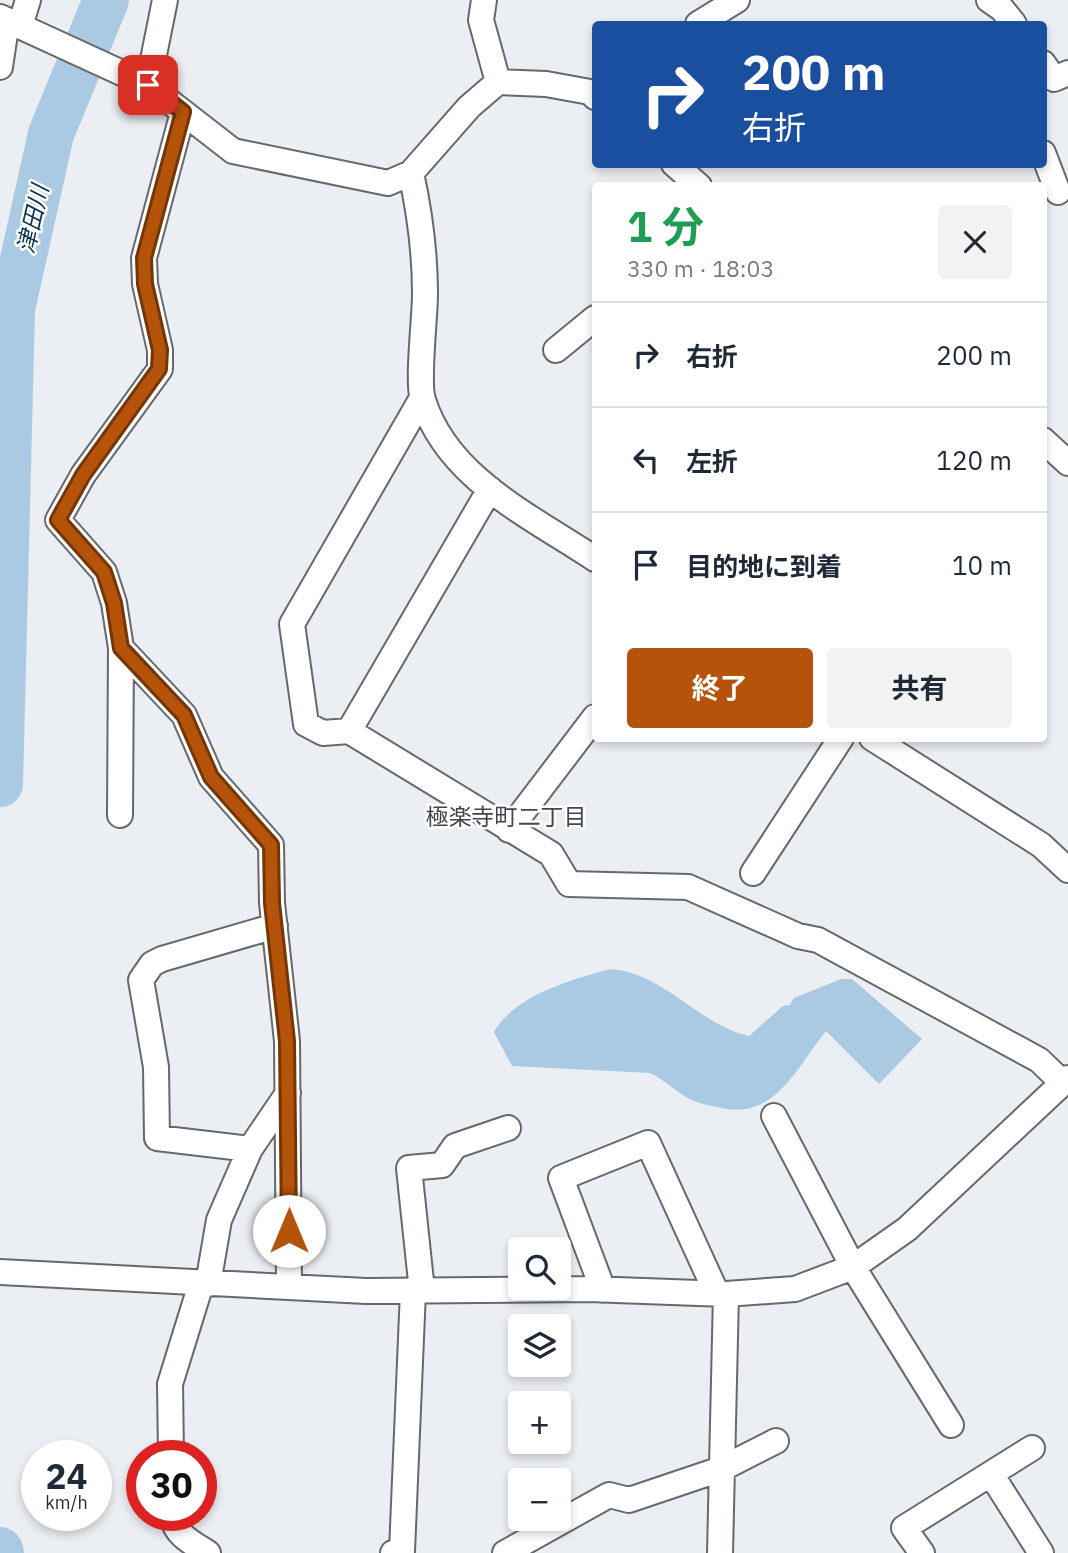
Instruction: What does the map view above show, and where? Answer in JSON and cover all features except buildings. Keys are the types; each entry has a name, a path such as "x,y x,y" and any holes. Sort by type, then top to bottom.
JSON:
{"street":[{"path":"0,66 28,0"},
{"path":"148,85 165,0"},
{"path":"484,0 481,20 498,82"},
{"path":"703,21 737,0"},
{"path":"989,0 1002,9 1012,21"},
{"path":"16,25 148,85 233,151 388,183 411,173 469,107 498,82 546,83 592,93"},
{"path":"120,815 121,648 114,603 104,572 58,520 83,475 159,369 160,350 145,284 144,258 183,112"},
{"path":"1047,163 1058,192"},
{"path":"679,168 694,182"},
{"path":"411,173 422,222 425,294 422,398 442,440 490,489 592,557"},
{"path":"556,350 592,320"},
{"path":"0,1272 204,1284 417,1292 603,1290 721,1294 795,1289 853,1267 907,1229 1065,1080 1039,1060 818,940 798,936 688,887 569,884 551,854 349,731 323,733 306,723 292,624 422,398"},
{"path":"1047,444 1068,463"},
{"path":"349,731 490,489"},
{"path":"121,648 184,715 211,777 271,845 275,926 287,1041 289,1286"},
{"path":"509,830 592,721"},
{"path":"753,873 838,742"},
{"path":"878,742 1041,845 1068,870"},
{"path":"250,1149 158,1138 156,1067 141,980 152,964 162,959 275,926"},
{"path":"172,1440 170,1384 204,1284 215,1232 250,1149 288,1093"},
{"path":"774,1116 853,1267 951,1425"},
{"path":"399,1552 417,1292 409,1168 442,1165 455,1146 508,1128"},
{"path":"603,1290 561,1178 648,1143 721,1294 720,1553"},
{"path":"505,1553 609,1495 629,1500 721,1469 776,1441"},
{"path":"922,1553 904,1528 1032,1448"},
{"path":"991,1474 1041,1553"},
{"path":"179,1531 186,1540 208,1553"}],"water":[{"path":"610,969 647,979 714,1021 749,1036 783,1006 790,1005 794,998 841,979 852,979 922,1039 879,1084 826,1031 783,1087 757,1106 740,1110 694,1101 650,1073 512,1066 494,1032 503,1019 545,991"}],"waterway":[{"name":"津田川","path":"0,784 12,309 51,134 106,0"}],"district":[{"name":"極楽寺町二丁目","path":"506,816"}],"route":[{"path":"148,85 183,112 144,258 145,284 160,350 159,369 83,475 58,520 104,572 114,603 121,648 184,715 211,777 271,845 272,903 287,1041 289,1231"}]}
